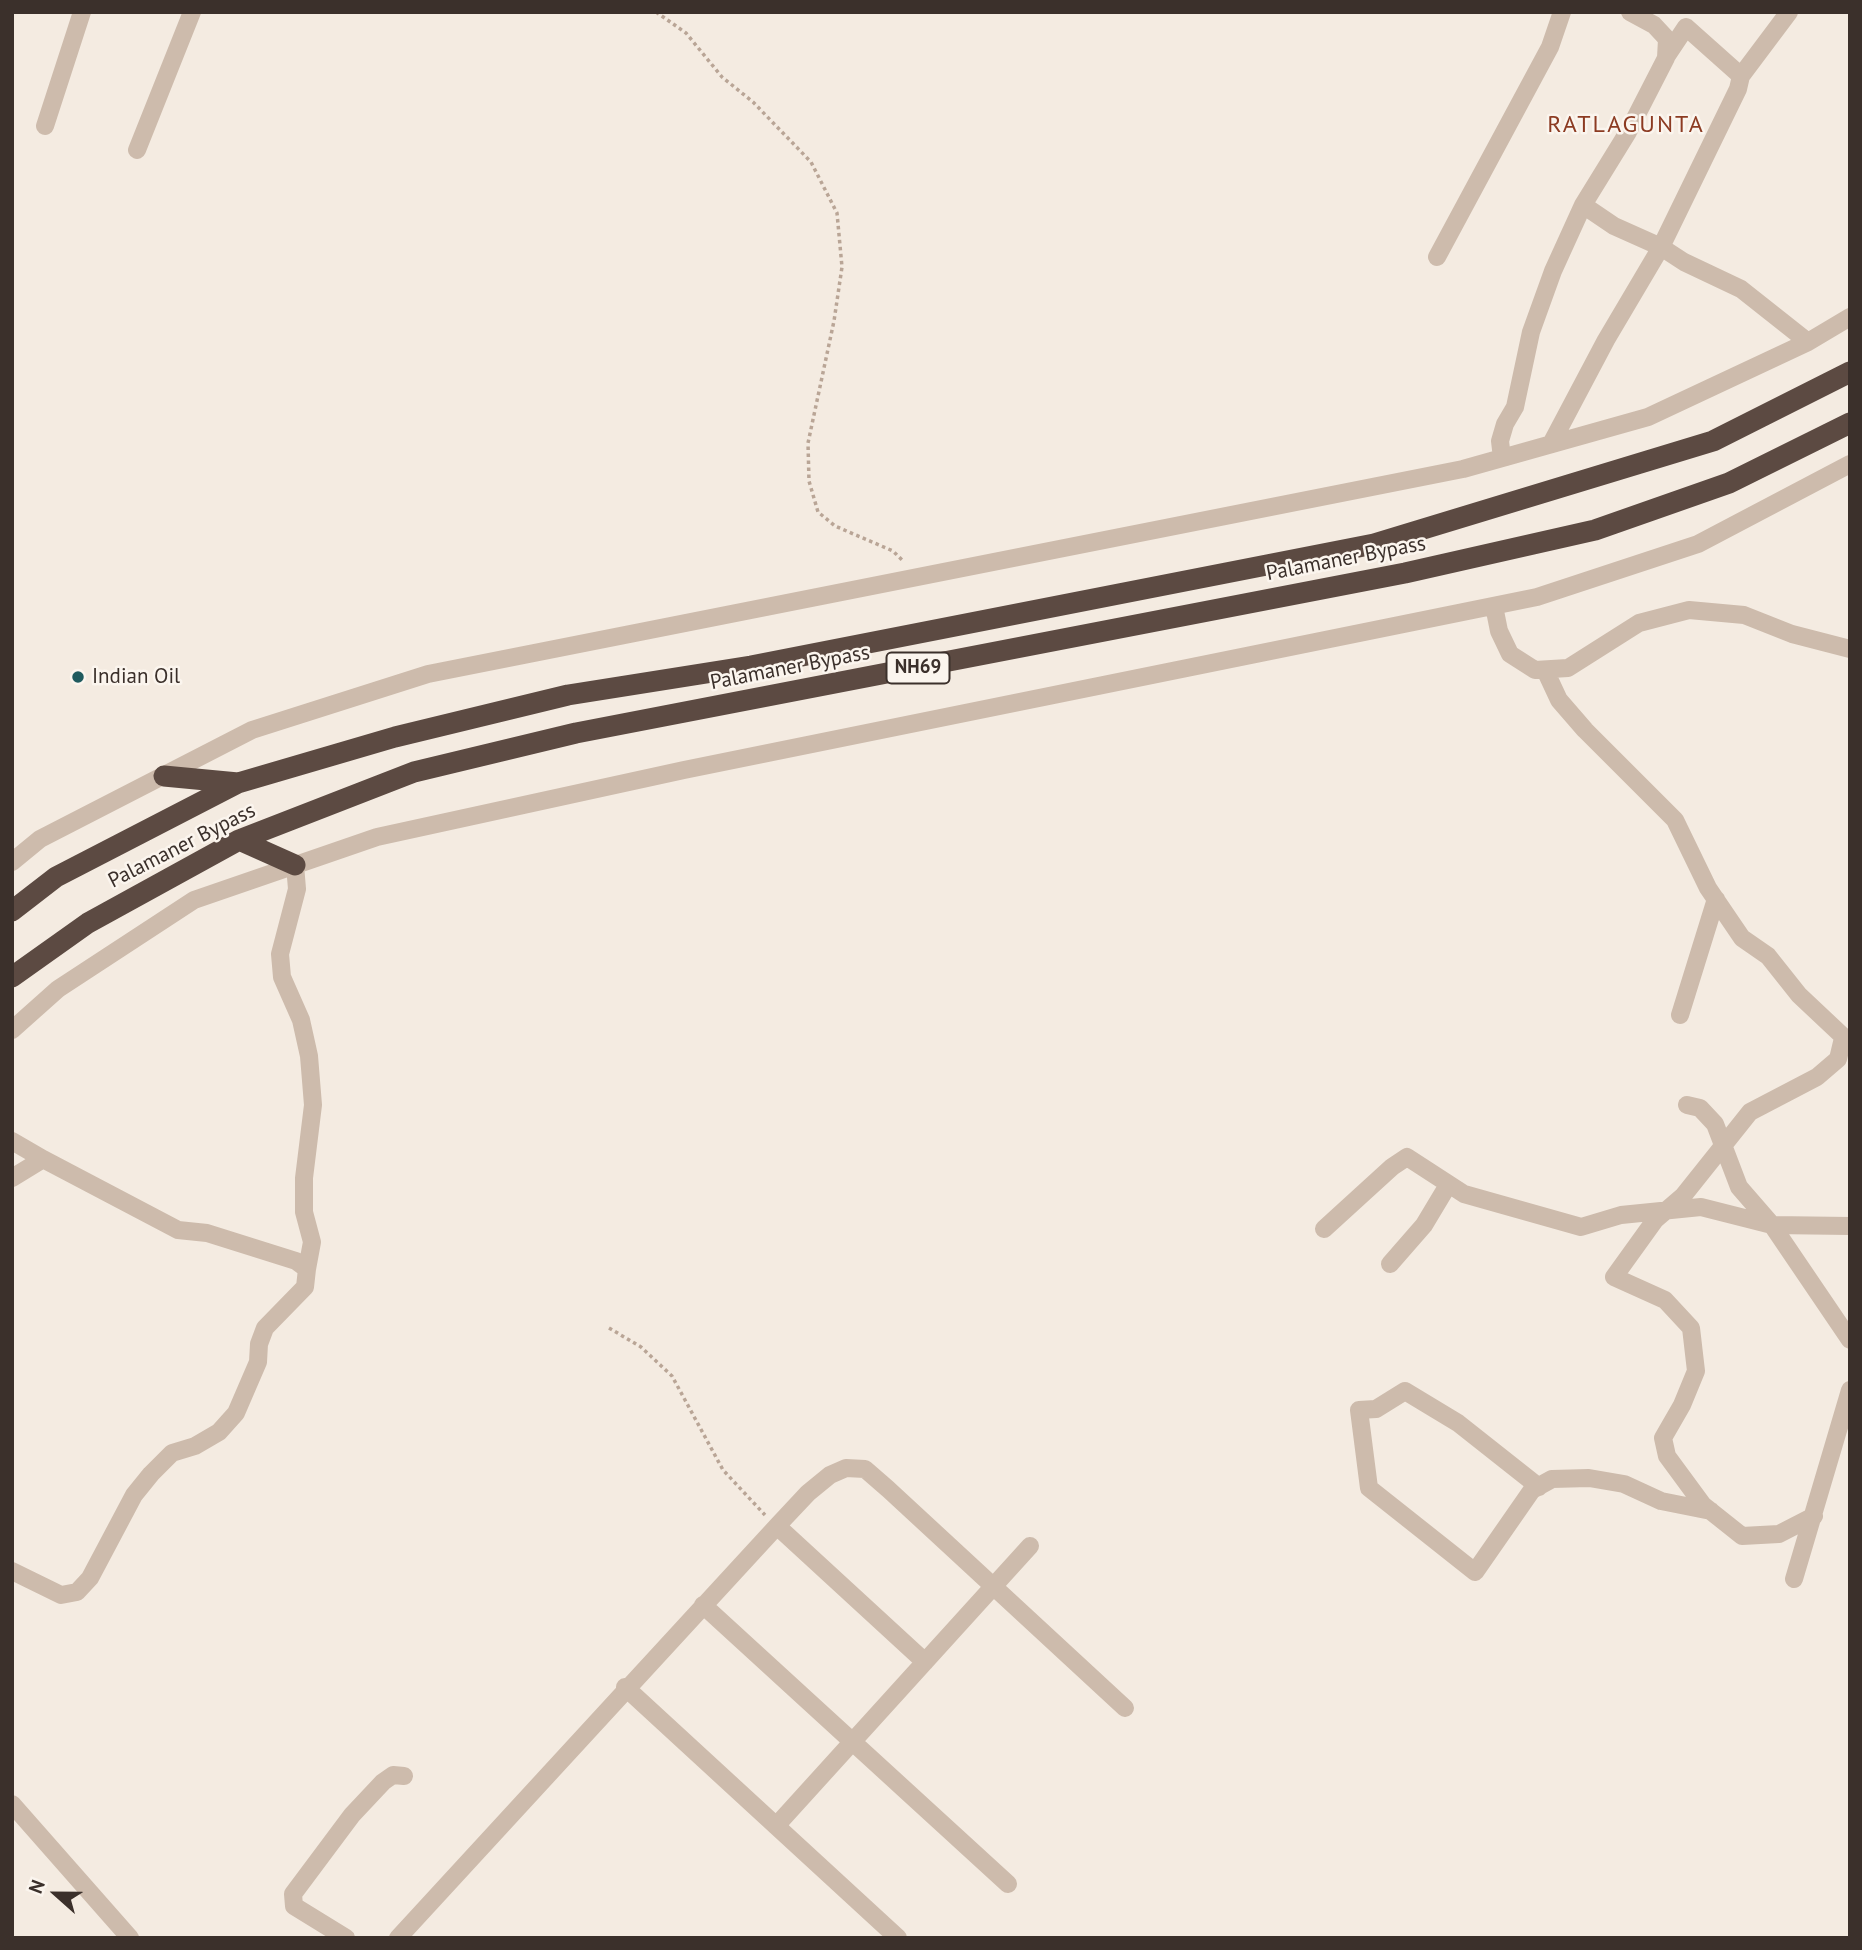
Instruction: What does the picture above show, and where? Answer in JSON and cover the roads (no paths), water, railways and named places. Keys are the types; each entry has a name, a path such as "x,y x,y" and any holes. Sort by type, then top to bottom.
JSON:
{"highway":[{"name":"Palamaner Bypass","path":"12,911 56,877 238,783 395,737 568,695 751,666 1374,544 1713,441 1850,372"},
{"name":"Palamaner Bypass","path":"12,977 88,923 239,840 414,772 576,733 1405,573 1595,530 1729,483 1850,423"},
{"path":"164,776 238,783"},
{"path":"239,840 295,865"}],"street":[{"path":"45,126 82,12"},
{"path":"138,150 191,12"},
{"path":"1437,257 1550,47 1562,12"},
{"path":"1630,12 1654,25 1667,39 1666,58"},
{"path":"1551,444 1605,340 1661,247 1738,89 1741,76 1789,12"},
{"path":"1502,458 1500,441 1515,407 1531,332 1553,271 1583,205 1628,132 1688,20 1741,76"},
{"path":"1583,205 1614,226 1741,289 1808,342"},
{"path":"12,862 40,839 252,730 428,674 1462,469 1648,417 1808,342 1850,317"},
{"path":"12,1030 58,989 194,900 377,837 1537,597 1698,544 1850,464"},
{"path":"1494,606 1499,631 1510,654 1535,670 1568,668 1639,623 1689,610 1744,615 1792,634 1850,649"},
{"path":"1545,670 1559,700 1585,730 1675,820 1716,899 1742,938 1768,956 1799,995 1847,1040 1838,1059 1806,1084 1750,1112 1683,1196 1647,1231 1614,1277 1665,1300 1691,1328 1696,1371 1682,1405 1663,1438 1667,1457 1710,1511 1742,1536 1779,1534 1814,1516"},
{"path":"12,1571 61,1595 77,1592 90,1578 134,1495 150,1474 172,1453 195,1446 219,1432 236,1413 258,1362 259,1344 265,1328 275,1314 305,1287 312,1242 304,1212 304,1178 313,1105 301,1020 282,978 280,954 298,889 295,865"},
{"path":"1680,1015 1716,899"},
{"path":"1686,1105 1700,1108 1714,1124 1739,1187 1772,1226 1850,1340"},
{"path":"12,1141 178,1230 207,1233 296,1261 307,1269"},
{"path":"1325,1229 1392,1167 1407,1157 1464,1194 1581,1227 1620,1214 1701,1207 1772,1226 1850,1226"},
{"path":"12,1178 43,1159"},
{"path":"1390,1265 1424,1225 1448,1185"},
{"path":"1794,1579 1850,1390"},
{"path":"1539,1487 1458,1423 1405,1391 1376,1409 1359,1410 1369,1488 1475,1572 1532,1490 1539,1487 1552,1479 1589,1478 1624,1484 1661,1502 1710,1511"},
{"path":"398,1938 776,1526 830,1475 846,1468 865,1469 1125,1707"},
{"path":"776,1526 925,1662"},
{"path":"776,1826 1030,1546"},
{"path":"703,1605 1008,1884"},
{"path":"625,1688 898,1938"},
{"path":"346,1938 294,1906 292,1894 352,1815 383,1782 393,1775 404,1776"},
{"path":"12,1804 130,1938"}],"place":[{"name":"Indian Oil","path":"78,677"}],"district":[{"name":"RATLAGUNTA","path":"1626,125"}]}
